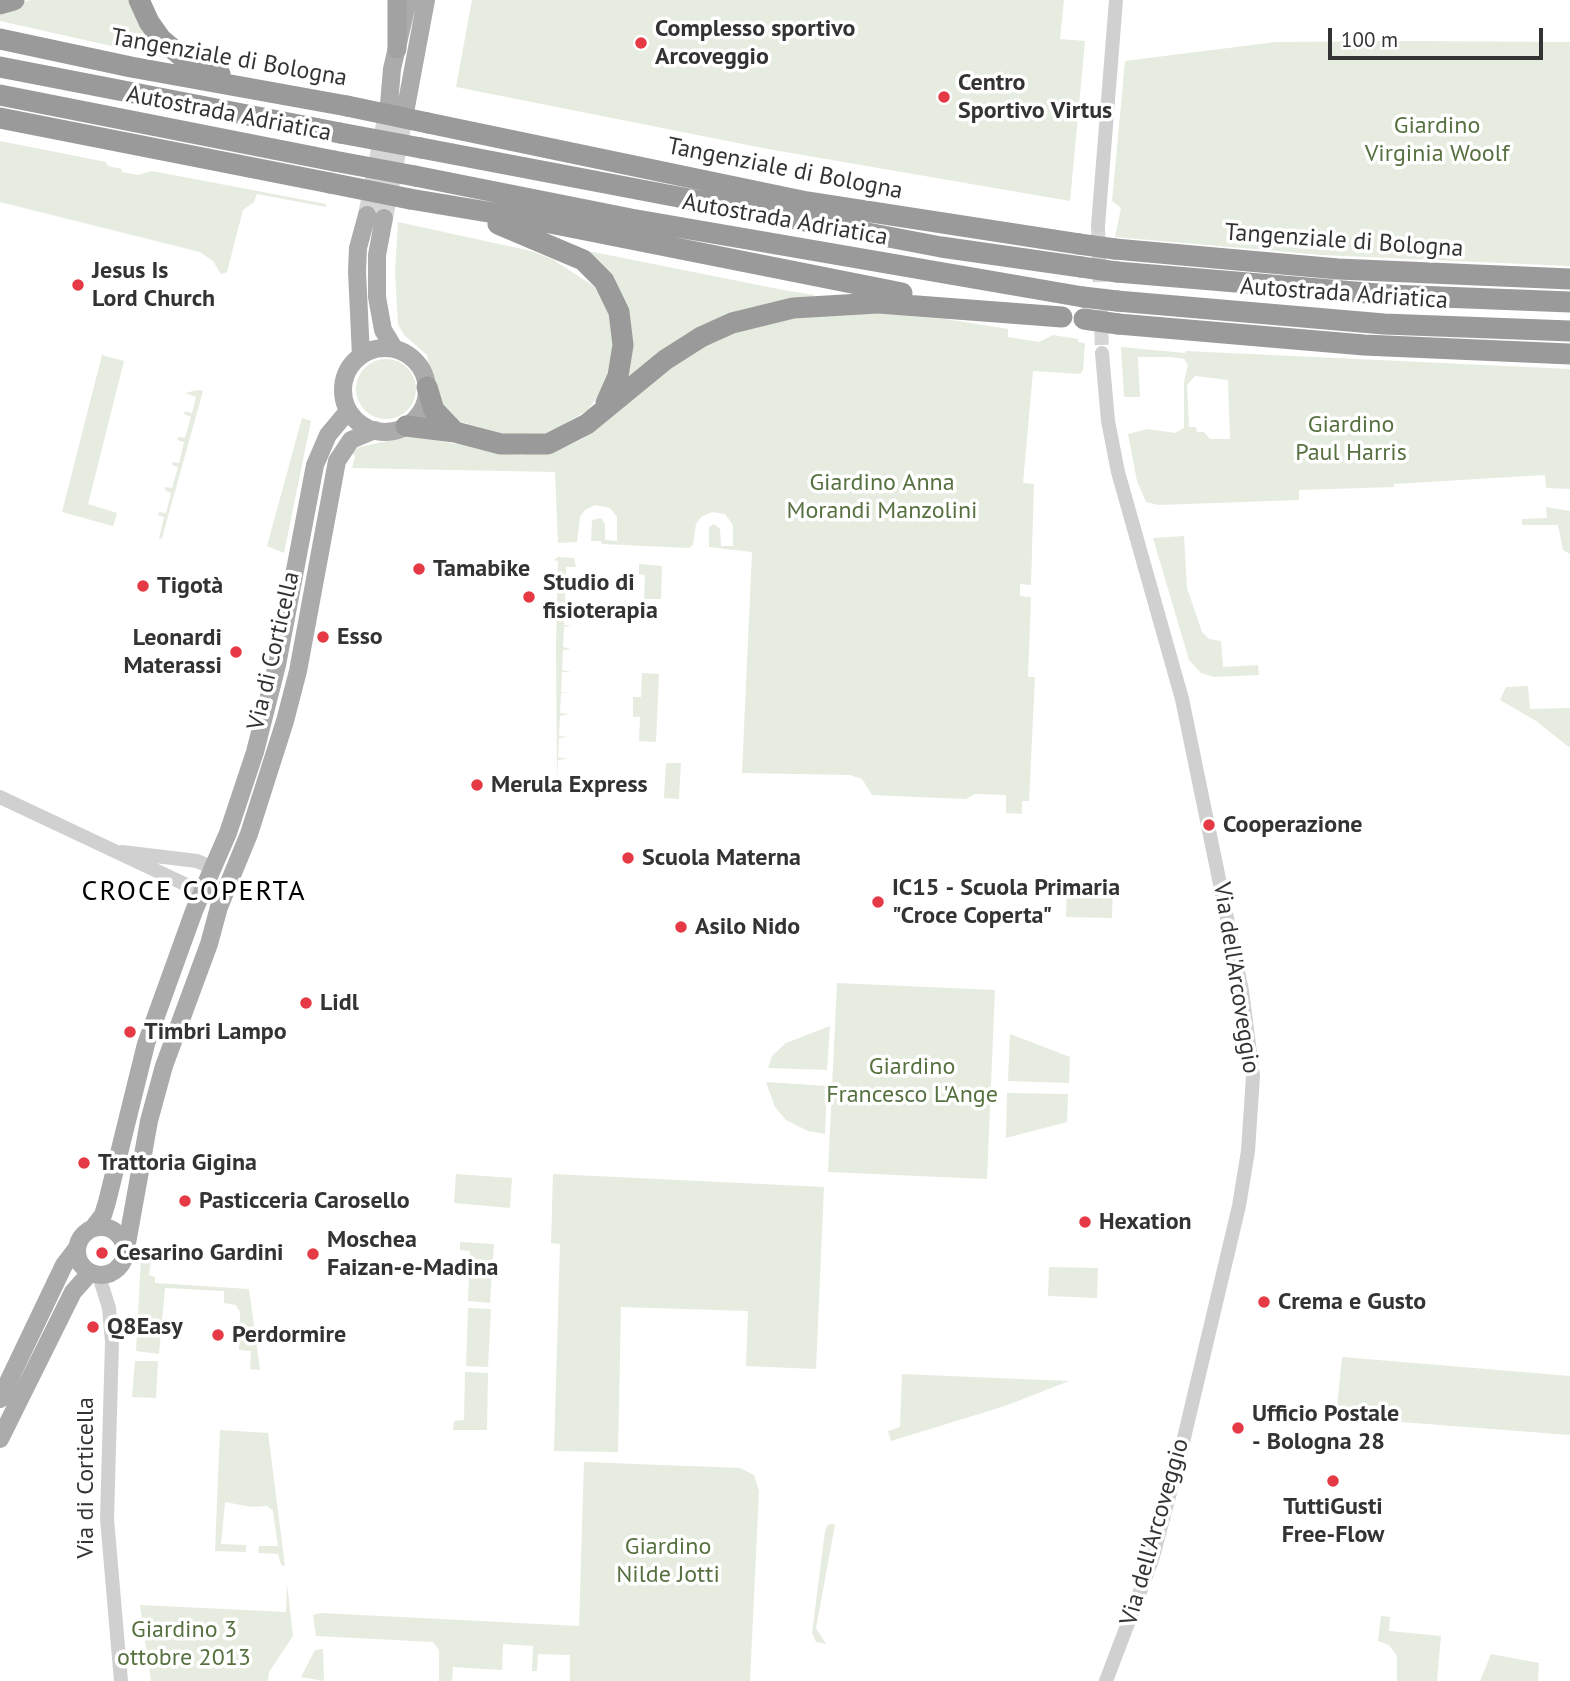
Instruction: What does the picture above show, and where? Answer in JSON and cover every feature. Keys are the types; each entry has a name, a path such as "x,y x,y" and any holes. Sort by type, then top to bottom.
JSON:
{"highway":[{"path":"0,4 14,0"},
{"path":"139,0 161,39 181,56 233,78 309,99"},
{"path":"397,0 397,49"},
{"name":"Tangenziale di Bologna","path":"0,39 131,67 348,106 807,202 1079,244 1338,270 1570,279"},
{"path":"0,62 94,87"},
{"name":"Autostrada Adriatica","path":"0,67 928,244 1081,267 1349,293 1570,302"},
{"name":"Autostrada Adriatica","path":"0,96 644,222 1083,297 1384,324 1570,331"},
{"path":"0,118 826,279 1062,317"},
{"path":"0,129 186,155"},
{"path":"418,200 542,240 583,260 604,281 619,312 623,345 614,388 597,415"},
{"path":"405,426 455,432 501,444 534,446 562,439 597,415 665,360 701,337 732,323 778,310 828,304 878,303 1062,317 1364,345 1570,354"},
{"path":"427,387 433,410 455,432"}],"main road":[{"path":"408,0 397,49 397,106 426,0"},
{"path":"375,430 359,423 348,411 345,379 361,356 358,248 375,217 378,311 383,330 394,348 414,359 423,372 427,387 422,409 405,426"},
{"path":"361,356 394,348"},
{"name":"Via di Corticella","path":"93,1228 106,1209 146,1044 200,896 230,827 268,705 315,465 328,435 348,411"},
{"name":"Via di Corticella","path":"126,1249 152,1110 223,896 255,817 293,693 337,461 351,440 375,430 391,430 405,426"},
{"path":"213,868 224,881 223,896"},
{"path":"200,896 215,921"},
{"path":"0,1399 62,1268 77,1248 82,1236 93,1228 116,1231 126,1249 120,1268 110,1274 95,1274 79,1261 77,1248"},
{"path":"0,1439 73,1292 95,1274"}],"street":[{"path":"1098,226 1116,0"},
{"name":"Via dell'Arcoveggio","path":"1102,353 1108,421 1118,472 1182,699 1242,991 1253,1076 1248,1152 1239,1206 1170,1494 1133,1615 1106,1681"},
{"path":"0,797 191,887 200,896"},
{"path":"117,851 197,862 213,868"},
{"name":"Via di Corticella","path":"95,1274 106,1298 112,1342 107,1519 121,1681"},
{"path":"73,1292 92,1288 106,1298"}],"green space":[{"path":"30,0 135,0 174,60 0,21 0,9"},
{"path":"472,0 1064,0 1060,39 1085,41 1070,201 768,149 456,87"},
{"name":"Giardino Virginia Woolf","path":"1276,42 1570,42 1570,266 1322,255 1115,237 1121,208 1112,201 1125,61"},
{"path":"0,141 106,162 108,166 122,169 122,172 138,175 152,171 326,204 326,207 257,194 254,202 243,210 227,272 221,274 213,261 200,252 0,202"},
{"path":"398,222 531,251 552,259 595,287 612,318 614,355 603,389 588,410 549,433 507,435 458,421 436,400 427,355 404,335 398,324 395,272"},
{"path":"588,251 815,295 626,382 627,368"},
{"name":"Giardino Anna Morandi Manzolini","path":"821,313 945,319 1008,329 1008,337 1039,342 1053,335 1078,339 1078,342 1085,343 1083,370 1080,374 1033,371 1023,483 1034,484 1031,585 1020,584 1020,596 1031,597 1028,677 1035,677 1029,801 1022,801 1022,814 1006,813 1006,795 975,794 966,799 872,795 862,779 850,775 742,773 752,552 709,547 709,527 714,524 720,529 721,546 733,546 733,525 725,514 712,512 701,517 696,524 693,545 689,548 602,544 601,541 591,541 592,520 601,518 605,524 605,540 617,541 617,517 610,508 595,505 585,510 580,517 577,542 558,543 555,472 352,468 355,456 352,453 359,447 411,436 522,455 565,447 584,438 659,375 693,351 741,328"},
{"name":"Giardino Paul Harris","path":"1121,347 1185,353 1570,369 1570,489 1546,488 1545,475 1394,484 1394,487 1299,490 1299,500 1159,505 1146,502 1137,481 1128,434 1148,429 1175,433 1184,428 1184,382 1188,365 1184,359 1138,357 1140,397 1124,397","holes":["1195,376 1228,380 1230,439 1210,439 1204,432 1197,432 1196,427 1189,427 1187,385"]},
{"path":"102,355 124,361 88,504 117,513 113,526 62,512"},
{"path":"386,359 403,364 411,372 416,389 411,406 403,414 386,419 369,414 361,406 356,389 361,372 369,364"},
{"path":"203,391 162,538 159,539 164,517 158,515 159,512 166,513 171,493 165,490 165,487 172,488 178,467 172,465 173,462 179,463 184,442 177,440 179,437 185,438 191,417 184,414 185,411 192,413 196,397 185,393"},
{"path":"302,418 311,421 284,553 267,546"},
{"path":"1546,507 1570,511 1570,554 1563,550 1558,525 1522,525 1522,519 1547,518"},
{"path":"1184,536 1187,588 1202,632 1209,639 1221,641 1223,667 1258,665 1259,675 1214,677 1201,673 1189,660 1153,538"},
{"path":"558,557 574,558 576,567 566,567 565,603 573,604 565,605 564,625 572,626 564,627 563,647 571,649 563,650 562,670 571,672 562,672 561,692 569,693 561,693 560,713 569,714 560,716 559,736 568,737 559,738 558,757 567,759 558,760 557,779 563,780 557,783 556,644 558,561 554,560"},
{"path":"639,564 662,566 661,599 644,599 645,575 639,574"},
{"path":"642,673 659,674 656,742 639,741 640,717 633,717 633,697 641,697"},
{"path":"1528,686 1530,709 1570,708 1570,748 1536,721 1500,700 1506,687"},
{"path":"666,763 681,763 679,799 664,798"},
{"path":"1067,883 1113,885 1112,918 1066,917"},
{"name":"Giardino Francesco L'Ange","path":"837,983 995,990 987,1179 828,1172"},
{"path":"830,1026 827,1070 768,1068 772,1056 786,1043"},
{"path":"1010,1034 1070,1057 1069,1083 1008,1081"},
{"path":"766,1082 827,1086 825,1134 808,1131 786,1120 775,1107"},
{"path":"1007,1093 1068,1094 1067,1122 1006,1138"},
{"path":"456,1174 512,1178 510,1208 454,1203"},
{"path":"553,1174 824,1187 816,1369 746,1366 748,1311 621,1307 618,1452 554,1451 560,1244 551,1243"},
{"path":"460,1242 494,1244 490,1303 468,1301 470,1251 460,1250"},
{"path":"141,1259 151,1260 149,1275 155,1277 155,1283 249,1289 260,1370 250,1369 251,1351 239,1350 240,1312 236,1305 224,1303 224,1291 165,1288 159,1354 136,1351"},
{"path":"1049,1267 1098,1268 1097,1298 1048,1296"},
{"path":"468,1308 491,1309 488,1367 466,1366"},
{"path":"1342,1357 1570,1376 1570,1435 1336,1417"},
{"path":"135,1361 158,1361 156,1398 132,1397"},
{"path":"465,1372 488,1373 487,1430 453,1430 454,1421 464,1420"},
{"path":"902,1374 1069,1381 1005,1406 891,1441 888,1431 900,1427"},
{"path":"220,1430 268,1433 285,1566 281,1565 278,1554 258,1553 259,1546 278,1546 273,1511 267,1506 252,1507 225,1502 221,1544 246,1545 246,1552 215,1551"},
{"name":"Giardino Nilde Jotti","path":"584,1462 740,1468 754,1475 759,1491 750,1681 570,1681 570,1655 538,1654 537,1671 532,1671 533,1646 503,1644 502,1670 453,1667 452,1681 439,1681 439,1650 433,1642 316,1636 313,1615 321,1613 579,1626"},
{"path":"828,1525 835,1525 816,1628 826,1644 816,1642 812,1633 825,1531"},
{"name":"Giardino 3 ottobre 2013","path":"287,1584 293,1636 269,1672 268,1681 151,1681 140,1605 286,1612"},
{"path":"1381,1616 1390,1617 1389,1631 1441,1636 1437,1681 1397,1681 1397,1656 1389,1645 1378,1641"},
{"path":"323,1649 324,1681 301,1677 315,1650"},
{"path":"1491,1654 1539,1663 1538,1681 1480,1681"}],"tunnel":[{"path":"367,215 389,104"},
{"path":"384,218 406,107"},
{"path":"1098,226 1102,353"}],"place":[{"name":"Complesso sportivo Arcoveggio","path":"641,43"},
{"name":"Centro Sportivo Virtus","path":"944,97"},
{"name":"Jesus Is Lord Church","path":"78,285"},
{"name":"Tamabike","path":"419,569"},
{"name":"Tigotà","path":"143,586"},
{"name":"Studio di fisioterapia","path":"529,597"},
{"name":"Esso","path":"323,637"},
{"name":"Leonardi Materassi","path":"236,652"},
{"name":"Merula Express","path":"477,785"},
{"name":"Cooperazione","path":"1209,825"},
{"name":"Scuola Materna","path":"628,858"},
{"name":"IC15 - Scuola Primaria \"Croce Coperta\"","path":"878,902"},
{"name":"Asilo Nido","path":"681,927"},
{"name":"Lidl","path":"306,1003"},
{"name":"Timbri Lampo","path":"130,1032"},
{"name":"Trattoria Gigina","path":"84,1163"},
{"name":"Pasticceria Carosello","path":"185,1201"},
{"name":"Hexation","path":"1085,1222"},
{"name":"Cesarino Gardini","path":"102,1253"},
{"name":"Moschea Faizan-e-Madina","path":"313,1254"},
{"name":"Crema e Gusto","path":"1264,1302"},
{"name":"Q8Easy","path":"93,1327"},
{"name":"Perdormire","path":"218,1335"},
{"name":"Ufficio Postale - Bologna 28","path":"1238,1428"},
{"name":"TuttiGusti Free-Flow","path":"1333,1481"}],"district":[{"name":"CROCE COPERTA","path":"194,892"}]}
